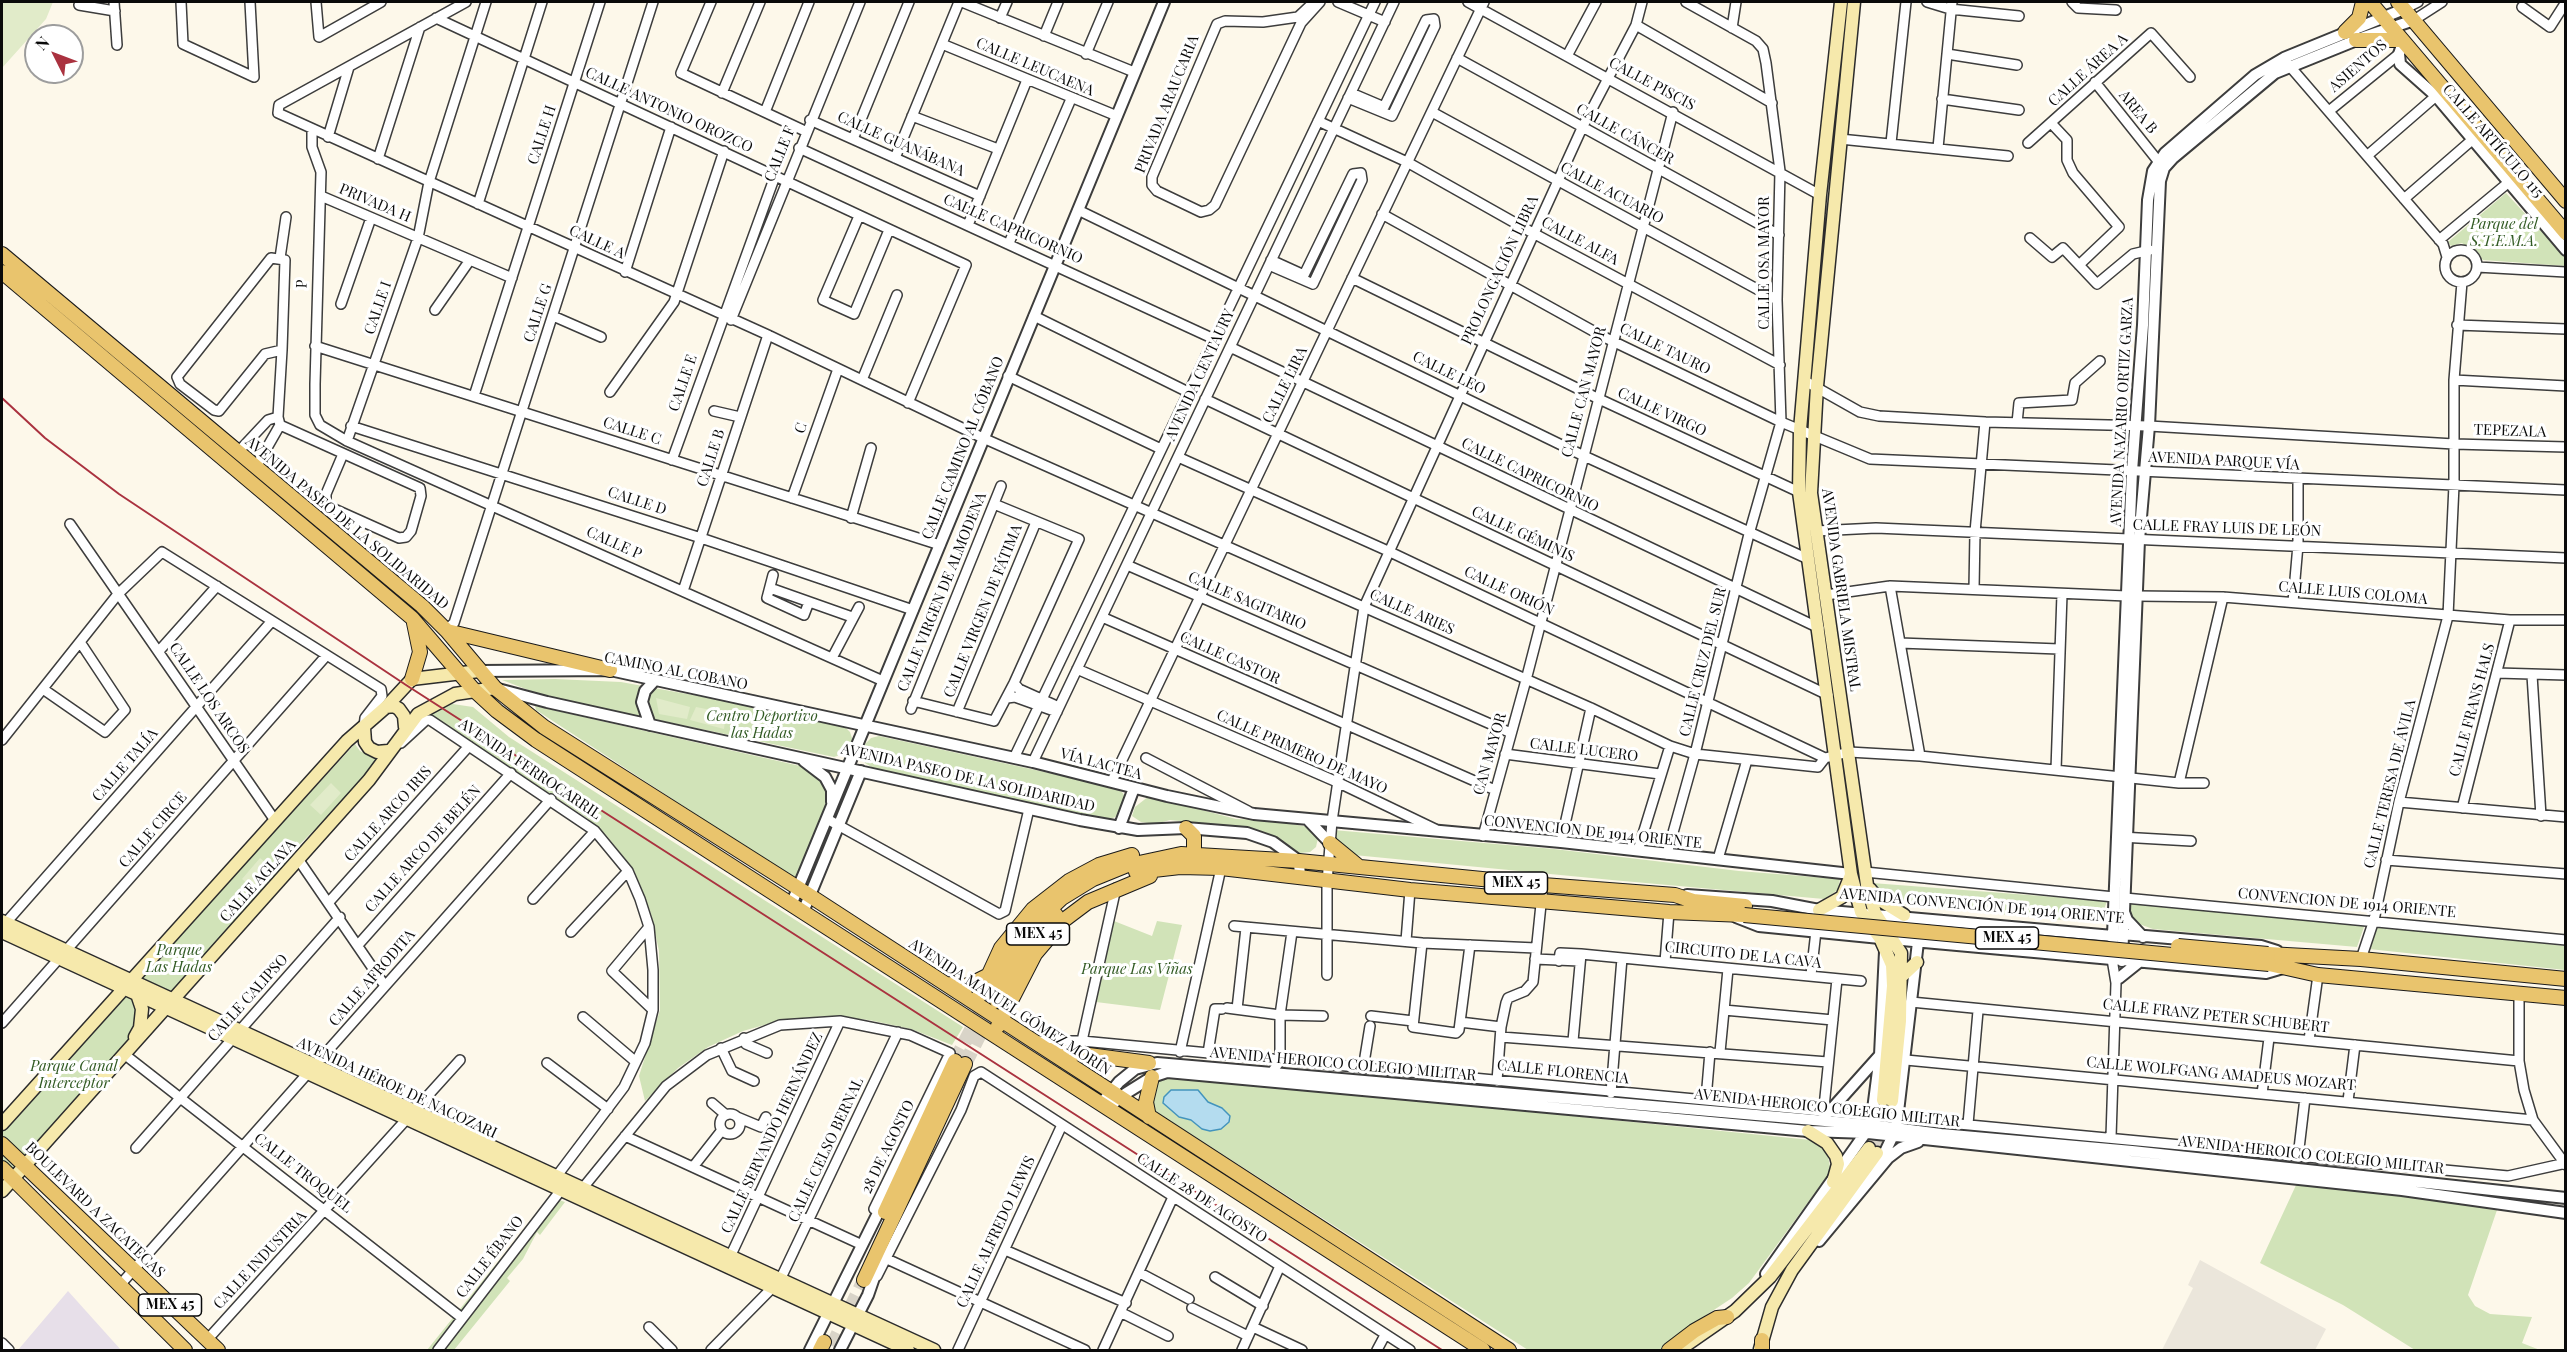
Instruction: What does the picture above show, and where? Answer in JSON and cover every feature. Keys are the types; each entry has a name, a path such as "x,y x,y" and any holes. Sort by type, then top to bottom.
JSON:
{"main road":[{"name":"AVENIDA GABRIELA MISTRAL","path":"1839,5 1800,430 1799,492 1837,755 1851,874 1862,912 1886,943 1901,953 1902,976 1888,1101 1892,965 1886,943 1875,913 1866,879 1837,755 1826,595 1811,494 1817,386 1854,2"},
{"path":"2363,2 2359,18 2350,36 2401,45"},
{"path":"2370,2 2387,22 2401,45 2565,233"},
{"path":"2405,10 2565,201"},
{"path":"2539,204 2547,227"},
{"name":"AVENIDA PASEO DE LA SOLIDARIDAD","path":"2,254 422,606 447,630 495,688"},
{"name":"AVENIDA PASEO DE LA SOLIDARIDAD","path":"2,272 412,618 473,689"},
{"path":"412,618 420,652 412,679 479,671"},
{"path":"447,630 610,670"},
{"name":"CALLE AGLAYA","path":"2,1124 274,819 347,741 364,728 412,679"},
{"name":"CALLE AGLAYA","path":"2,1191 369,780 405,727 435,702 473,689 495,688"},
{"name":"AVENIDA MANUEL GÓMEZ MORÍN","path":"495,688 544,728 804,892 1509,1350"},
{"name":"AVENIDA MANUEL GÓMEZ MORÍN","path":"473,689 497,711 536,740 1483,1350"},
{"path":"386,707 394,706 399,709 404,716 405,727"},
{"path":"364,728 365,742 369,748 377,752 391,747"},
{"path":"995,1034 1027,967 1048,936 1064,920 1088,902 1185,858 1194,836 1186,828"},
{"path":"1330,843 1358,866"},
{"path":"970,1018 987,976 1016,926 1032,909 1069,881 1099,865 1155,850 1185,858"},
{"name":"AVENIDA CONVENCIÓN DE 1914 ORIENTE","path":"1185,858 1221,868 1410,890 1670,912 1740,912 2286,961 2361,959 2565,979"},
{"name":"AVENIDA CONVENCIÓN DE 1914 ORIENTE","path":"993,997 1026,948 1063,909 1099,886 1133,872 1185,858 1299,861 1544,885 1675,895 1740,912"},
{"path":"1819,910 1842,897 1849,886 1851,874"},
{"path":"1866,879 1878,899 1904,915"},
{"name":"AVENIDA HÉROE DE NACOZARI","path":"2,926 776,1284"},
{"name":"AVENIDA CONVENCIÓN DE 1914 ORIENTE","path":"2286,961 2318,975 2565,998"},
{"path":"1902,976 1917,962"},
{"path":"940,982 967,986 987,976"},
{"name":"AVENIDA HÉROE DE NACOZARI","path":"126,984 138,995 168,1004"},
{"path":"126,1051 140,1028 142,1008 138,995"},
{"path":"1040,1045 1151,1070 1146,1102 1149,1117"},
{"path":"957,1060 920,1159 860,1279 926,1122 957,1060"},
{"path":"1808,1131 1827,1143 1836,1156 1838,1164 1833,1182"},
{"name":"BOULEVARD A ZACATECAS","path":"2,1144 218,1350"},
{"path":"1679,1350 1727,1317 1752,1294 1792,1250 1873,1150 1792,1270 1772,1307 1761,1347"},
{"name":"MEX 45","path":"2,1168 185,1350"},
{"name":"AVENIDA HÉROE DE NACOZARI","path":"561,1184 582,1189 730,1257 776,1284"},
{"path":"1312,1241 1319,1236 1324,1237 1355,1256 1367,1258"},
{"path":"776,1284 855,1320 908,1350"},
{"path":"1669,1350 1694,1331 1718,1318 1727,1317"},
{"path":"855,1320 934,1350"}],"street":[{"path":"181,2 183,44 254,77 250,2"},
{"path":"316,2 319,37 381,2"},
{"path":"328,137 349,67 466,2"},
{"name":"CALLE I","path":"347,441 418,238 429,182 486,2"},
{"path":"478,204 542,2"},
{"name":"CALLE H","path":"474,396 600,2"},
{"name":"CALLE G","path":"447,630 454,623 653,2"},
{"path":"711,2 681,73 805,131"},
{"path":"722,93 760,2"},
{"path":"765,112 809,2"},
{"name":"CALLE F","path":"727,318 860,2"},
{"path":"853,139 909,2"},
{"path":"895,158 960,2 1134,72"},
{"path":"1000,18 1007,2"},
{"path":"1044,36 1058,2"},
{"path":"1086,54 1108,2"},
{"name":"CALLE CAMINO AL CÓBANO","path":"797,909 827,819 864,726 1164,2"},
{"name":"PRIVADA ARAUCARIA","path":"1314,2 1300,20 1215,205 1201,212 1157,191 1152,185 1152,177 1217,24 1225,21 1300,20 1320,2"},
{"path":"1338,2 1384,22"},
{"name":"AVENIDA CENTAURY","path":"1014,758 1375,2"},
{"name":"AVENIDA CENTAURY","path":"1033,762 1394,2"},
{"name":"CALLE PISCIS","path":"1468,2 1483,5 1567,56 1673,112 1820,195"},
{"path":"1567,56 1596,2"},
{"name":"PROLONGACIÓN LIBRA","path":"1327,975 1327,864 1364,607 1582,128 1636,25 1642,2"},
{"path":"1688,2 1732,28 1736,2"},
{"path":"1891,143 1906,2"},
{"path":"1927,2 2019,16"},
{"path":"2075,5 2116,10 2110,2"},
{"path":"2405,10 2418,2"},
{"path":"2405,10 2442,2"},
{"path":"2522,7 2550,27 2565,2"},
{"path":"79,5 114,6 117,45"},
{"name":"CALLE LIRA","path":"1112,781 1483,5"},
{"path":"1938,148 1951,5"},
{"name":"AVENIDA NAZARIO ORTIZ GARZA","path":"2134,540 2149,426 2151,250 2148,200 2153,171 2158,161 2255,75 2387,22 2405,10"},
{"name":"CALLE ANTONIO OROZCO","path":"436,18 966,265 908,403"},
{"path":"1434,19 1435,26 1392,116 1349,96 1384,107 1426,21 1434,19"},
{"path":"1636,25 1772,103"},
{"path":"378,159 420,27"},
{"name":"CALLE OSA MAYOR","path":"1732,28 1756,41 1762,49 1772,103 1780,171 1778,300 1781,422 1765,477"},
{"name":"CALLE ÁREA A","path":"2028,143 2151,33 2190,77"},
{"name":"CALLE LEUCAENA","path":"942,44 1117,117"},
{"name":"CALLE ARTÍCULO 115","path":"2401,45 2400,64 2436,96 2565,250"},
{"name":"ASIENTOS","path":"2329,111 2401,45"},
{"path":"1947,54 2017,64"},
{"name":"CALLE CÁNCER","path":"1457,58 1657,170 1779,235"},
{"path":"2287,63 2441,242 2447,257 2445,266 2447,274 2454,280 2462,282 2471,279 2477,267"},
{"name":"AVENIDA NAZARIO ORTIZ GARZA","path":"2117,960 2134,540 2132,471 2151,250 2160,181 2164,168 2287,63"},
{"name":"CALLE A","path":"349,67 279,105 278,113 574,248 675,298 768,335 983,438"},
{"path":"968,225 1027,80"},
{"name":"AREA B","path":"2095,82 2158,161"},
{"path":"2367,155 2436,96"},
{"path":"1009,243 1071,99"},
{"path":"1942,99 2019,110"},
{"name":"CALLE ACUARIO","path":"1432,112 1778,300"},
{"name":"CALLE CAN MAYOR","path":"1526,680 1582,455 1673,112"},
{"path":"912,116 998,149"},
{"name":"CALLE GUANÁBANA","path":"810,120 980,196"},
{"name":"CALLE ALFA","path":"1318,121 1407,162 1533,233 1780,365"},
{"path":"2051,123 2067,140 2067,160 2073,173 2119,226 2079,265"},
{"path":"625,272 671,127"},
{"name":"P","path":"312,130 312,147 321,172 315,414 320,425 332,432"},
{"path":"1840,139 2008,156"},
{"path":"2404,199 2472,140"},
{"name":"CALLE CAPRICORNIO","path":"799,147 1214,339"},
{"path":"610,393 675,298 724,152"},
{"path":"1353,174 1361,174 1362,180 1312,284 1270,263 1304,275 1353,174"},
{"name":"CALLE F","path":"727,318 774,176"},
{"path":"2441,242 2509,182"},
{"name":"PRIVADA H","path":"321,196 418,238"},
{"name":"CALLE LEO","path":"1078,210 1582,455 1749,534 1808,559"},
{"name":"CALLE TAURO","path":"1382,214 1613,340 1781,422 1813,435"},
{"path":"859,216 823,300 854,314 889,230"},
{"path":"280,258 286,217"},
{"path":"341,303 371,218"},
{"path":"418,238 512,278"},
{"path":"2030,238 2052,256 2063,248 2097,284 2133,254 2151,250"},
{"path":"2441,242 2471,254 2477,267"},
{"path":"2447,257 2457,250"},
{"path":"256,467 279,421 282,350 285,260 271,258 177,377 180,384 214,410 219,411 265,354 282,350"},
{"path":"435,310 470,260"},
{"path":"2477,267 2565,272"},
{"name":"CALLE VIRGO","path":"1352,278 1598,398 1799,492"},
{"name":"CALLE TERESA DE ÁVILA","path":"2361,959 2374,920 2399,802 2448,616 2454,485 2454,380 2462,282"},
{"path":"862,380 897,295"},
{"path":"553,316 601,337"},
{"path":"1034,316 1188,392"},
{"name":"CALLE E","path":"672,460 727,318"},
{"path":"2457,325 2565,329"},
{"name":"CALLE B","path":"683,591 768,335"},
{"name":"CALLE C","path":"315,346 940,545"},
{"name":"CALLE CAPRICORNIO","path":"1230,347 1818,628"},
{"path":"2017,423 2019,403 2072,400 2075,383 2100,361"},
{"name":"C","path":"792,498 838,369"},
{"path":"1008,376 1161,449"},
{"path":"2454,380 2565,387"},
{"name":"AVENIDA PARQUE VÍA","path":"1805,381 1860,412 1879,416 1985,422 2149,426 2454,444"},
{"name":"CALLE GÉMINIS","path":"1205,399 1828,694"},
{"path":"714,411 740,417"},
{"path":"238,452 268,420 279,421 343,454 420,488 421,496 411,531 406,537 399,538 332,508 326,502 326,494 343,454"},
{"path":"1974,589 1975,532 1985,422"},
{"name":"CALLE D","path":"351,426 701,538 913,610"},
{"name":"CALLE P","path":"332,432 347,441 883,681"},
{"name":"AVENIDA PARQUE VÍA","path":"1813,435 1870,459 2298,480 2565,490"},
{"name":"CALLE ARIES","path":"983,438 1224,547 1591,708 1670,746 1695,754 1818,767 1837,755"},
{"name":"TEPEZALA","path":"2454,444 2565,447"},
{"path":"851,518 871,448"},
{"name":"CALLE ORIÓN","path":"1178,457 1388,551 1707,701 1837,755"},
{"name":"CALLE CRUZ DEL SUR","path":"1666,854 1695,754 1765,477"},
{"path":"2293,602 2298,545 2298,480"},
{"name":"CALLE VIRGEN DE ALMODENA","path":"957,712 912,705 1001,486"},
{"path":"957,712 994,721 1007,698 1079,539 993,504"},
{"name":"CALLE VIRGEN DE FÁTIMA","path":"957,712 1036,522"},
{"name":"CALLE LOS ARCOS","path":"70,525 274,819"},
{"name":"CALLE FRAY LUIS DE LEÓN","path":"1816,531 1876,528 2565,558"},
{"path":"2,740 118,594 162,552 382,692 365,718 364,728"},
{"name":"CALLE SAGITARIO","path":"1127,565 1511,733"},
{"path":"773,575 770,588 852,617"},
{"path":"159,651 217,586"},
{"path":"1890,586 1920,756"},
{"name":"CALLE LUIS COLOMA","path":"1826,595 1890,586 2062,594 2223,597 2448,616 2510,620 2565,620"},
{"path":"2056,770 2062,594"},
{"path":"2179,783 2223,597"},
{"path":"832,658 859,607"},
{"name":"CALLE CASTOR","path":"1102,617 1495,790"},
{"name":"CALLE FRANS HALS","path":"2462,808 2510,620"},
{"name":"CALLE TALÍA","path":"2,926 271,622"},
{"path":"43,689 105,732 125,710 80,642"},
{"path":"1900,643 2059,649"},
{"name":"CALLE CIRCE","path":"2,1023 326,656"},
{"name":"CALLE PRIMERO DE MAYO","path":"1077,669 1337,782 1440,831"},
{"name":"CAMINO AL COBANO","path":"479,671 610,670 864,726"},
{"path":"2498,673 2565,675"},
{"path":"2532,675 2541,816"},
{"path":"650,725 642,702 645,691 655,680"},
{"name":"CAN MAYOR","path":"1483,836 1526,680"},
{"path":"1014,683 1019,689 1040,702 1058,710"},
{"name":"AVENIDA PASEO DE LA SOLIDARIDAD","path":"495,688 650,725 1119,828 1186,828 1247,833 1273,842 1299,861"},
{"path":"1007,698 1016,697 1040,702"},
{"path":"1561,842 1591,708"},
{"name":"AVENIDA FERROCARRIL","path":"391,747 401,744 426,720 430,720 551,799 595,831 628,871 649,927 653,1010 636,1062 624,1087 561,1184"},
{"name":"VÍA LACTEA","path":"864,726 1033,762 1211,806 1309,821 1332,821"},
{"name":"CALLE ARCO IRIS","path":"329,902 469,746"},
{"path":"1638,850 1670,746"},
{"name":"CALLE LUCERO","path":"1504,754 1660,774"},
{"path":"790,755 812,765 825,777 832,790 832,806"},
{"path":"1837,755 1920,756 2179,783 2204,783"},
{"path":"1146,758 1218,793 1254,814"},
{"path":"1718,859 1747,760"},
{"name":"CALLE CAMINO AL CÓBANO","path":"804,892 839,825 861,771"},
{"name":"CALLE ARCO DE BELÉN","path":"358,945 511,773"},
{"path":"1119,828 1134,788"},
{"path":"1211,806 1218,793"},
{"name":"CALLE AFRODITA","path":"120,1285 551,799"},
{"path":"2399,802 2565,818"},
{"path":"827,819 999,914 1005,911 1029,809"},
{"path":"1309,821 1330,843"},
{"name":"CONVENCION DE 1914 ORIENTE","path":"1332,821 1561,842 1851,874"},
{"path":"533,899 595,831"},
{"path":"2121,837 2191,840"},
{"path":"298,859 340,917 385,986"},
{"path":"2386,860 2565,874"},
{"path":"1299,861 1300,878"},
{"path":"1180,1052 1221,868"},
{"path":"571,932 628,871"},
{"name":"CONVENCION DE 1914 ORIENTE","path":"1866,879 2374,920 2565,940"},
{"path":"1497,1081 1501,1032 1508,998 1525,991 1533,982 1544,885"},
{"path":"1082,1041 1116,888"},
{"path":"1406,941 1410,890"},
{"name":"AVENIDA CONVENCIÓN DE 1914 ORIENTE","path":"1675,895 1772,901 1819,910 1904,915 2261,946 2286,961 2265,973 1918,942 1886,943 1816,931 1759,926 1740,912"},
{"name":"AVENIDA NAZARIO ORTIZ GARZA","path":"2117,935 2124,912 2120,898"},
{"path":"1665,962 1670,912"},
{"path":"2124,912 2127,920 2143,937"},
{"name":"CALLE CALIPSO","path":"136,1148 340,917"},
{"path":"1234,926 1422,943 1536,948"},
{"path":"649,927 612,971 653,1010"},
{"path":"1229,1009 1246,928"},
{"path":"1811,975 1816,931"},
{"path":"1270,1075 1280,1061 1280,1015 1292,932"},
{"path":"1875,1173 1896,1129 1906,1060 1918,942"},
{"path":"1422,943 1413,1021 1415,1028 1456,1033 1460,1022 1470,945"},
{"path":"1752,1294 1792,1235 1833,1182 1871,1124 1880,1055 1886,943"},
{"path":"1573,1041 1580,957"},
{"name":"CIRCUITO DE LA CAVA","path":"1535,959 1560,961 1580,957 1622,958 1861,981"},
{"path":"1611,1093 1617,1044 1622,958"},
{"path":"2111,1137 2113,1021 2117,960"},
{"path":"2117,980 2139,962"},
{"path":"1706,1100 1724,1010 1728,969"},
{"path":"2310,1040 2318,975"},
{"path":"1825,1115 1836,979"},
{"path":"2519,994 2519,1061 2533,1120 2564,1164"},
{"name":"CALLE FRANZ PETER SCHUBERT","path":"1911,1002 1978,1011 2113,1021 2519,1061"},
{"path":"1208,1053 1215,1009 1323,1016"},
{"path":"1724,1010 1833,1020"},
{"path":"1968,1124 1978,1011"},
{"path":"583,1017 636,1062"},
{"path":"582,1189 666,1086 707,1055 780,1025 840,1021 898,1032 910,1035 957,1060"},
{"name":"CALLE SERVANDO HERNÁNDEZ","path":"730,1257 840,1021"},
{"path":"1363,1069 1371,1021 1413,1021"},
{"path":"1460,1022 1501,1032 1573,1041 1828,1062"},
{"name":"CALLE CELSO BERNAL","path":"711,1350 776,1284 809,1220 898,1032"},
{"path":"744,1038 746,1044 766,1053"},
{"path":"2262,1094 2268,1038"},
{"name":"CALLE FLORENCIA","path":"1040,1045 1082,1041 1611,1093 1706,1100 1825,1115"},
{"path":"2348,1101 2355,1045"},
{"path":"722,1048 732,1071 754,1080"},
{"name":"CALLE TROQUEL","path":"126,1051 179,1098 462,1318"},
{"path":"1825,1115 1880,1055"},
{"name":"CALLE INDUSTRIA","path":"207,1340 460,1060"},
{"name":"28 DE AGOSTO","path":"858,1256 858,1243 957,1060"},
{"name":"CALLE WOLFGANG AMADEUS MOZART","path":"1906,1060 2533,1120"},
{"path":"547,1063 608,1109"},
{"name":"AVENIDA HEROICO COLEGIO MILITAR","path":"1105,1106 1116,1094 1151,1070 1270,1075 1825,1115 1896,1129 1942,1129 1968,1124 2508,1176 2564,1164"},
{"name":"AVENIDA HEROICO COLEGIO MILITAR","path":"1151,1070 1808,1131 1871,1124"},
{"name":"CALLE 28 DE AGOSTO","path":"887,1259 978,1073 1410,1350"},
{"path":"1406,1073 1413,1085"},
{"path":"2298,1157 2305,1098"},
{"path":"712,1103 726,1115 738,1117 761,1127 766,1117"},
{"path":"726,1115 720,1123 722,1130 729,1134 736,1133 740,1127 738,1117"},
{"path":"810,1350 858,1256 910,1144 926,1122"},
{"name":"CALLE ALFREDO LEWIS","path":"958,1350 1061,1127"},
{"path":"1985,1138 1986,1127"},
{"name":"AVENIDA HEROICO COLEGIO MILITAR","path":"1896,1129 1922,1140 2402,1190 2565,1214"},
{"name":"AVENIDA HEROICO COLEGIO MILITAR","path":"1942,1129 1985,1138 2132,1151 2565,1198"},
{"path":"695,1164 722,1130"},
{"path":"625,1136 695,1164 758,1197 858,1243"},
{"path":"1792,1270 1875,1173 1901,1148 1922,1140"},
{"path":"867,1295 872,1277 914,1187 920,1159"},
{"name":"CALLE ÉBANO","path":"438,1350 561,1184"},
{"path":"1103,1350 1122,1313 1173,1197"},
{"path":"1005,1250 1126,1304"},
{"path":"829,1348 855,1320 887,1259 1085,1350"},
{"path":"1242,1350 1280,1266"},
{"path":"1140,1273 1190,1304 1251,1332 1302,1350"},
{"path":"1215,1277 1263,1306"},
{"path":"1122,1313 1168,1336"},
{"path":"649,1327 672,1350"},
{"path":"1377,1350 1385,1335"},
{"path":"2,1343 9,1350"}],"shaded area":[{"path":"2200,1260 2326,1329 2315,1350 2162,1350 2193,1288 2188,1285"},
{"path":"68,1291 121,1350 18,1350"}],"green space":[{"path":"2,2 53,2 42,24 24,24 24,44 2,68"},
{"name":"Parque del S.T.E.M.A.","path":"2506,193 2565,257 2565,266 2483,260 2462,243 2451,246 2448,242"},
{"name":"Centro Deportivo las Hadas","path":"555,679 621,682 759,707 844,726 850,732 853,741 844,754 834,757 544,696 502,680"},
{"path":"656,698 690,707 687,719 659,714"},
{"path":"446,703 473,707 509,737 963,1027 952,1045 911,1029 869,1020 825,1016 782,1020 743,1031 708,1047 678,1068 645,1101 639,1076 660,1010 659,951 651,914 634,870 607,836 587,818 429,714"},
{"path":"535,706 809,768 823,783 828,798 795,879 536,710"},
{"path":"696,707 726,713 724,729 690,720"},
{"path":"879,736 1109,786 1122,792 1126,798 1121,814 1111,819 1101,818 873,768 865,763 861,755 864,745 871,738"},
{"name":"Parque Las Hadas","path":"355,744 360,751 377,759 344,801 298,846 276,877 170,993 139,978"},
{"path":"331,783 341,793 321,815 310,805"},
{"path":"1149,796 1236,819 1271,820 1308,827 1318,838 1316,847 1310,852 1300,853 1279,839 1258,831 1234,827 1170,820 1155,824 1141,822 1132,816 1135,807"},
{"path":"1333,830 1554,849 1739,871 1840,879 1838,890 1824,899 1612,880 1354,855 1333,840"},
{"path":"260,858 271,867 252,888 242,879"},
{"path":"1872,883 2107,901 2100,921 2093,923 1895,904 1880,895"},
{"path":"2131,903 2365,924 2357,947 2153,929 2139,924 2130,915"},
{"name":"Parque Las Viñas","path":"1114,921 1152,936 1157,921 1182,925 1160,1010 1096,1002"},
{"path":"2378,925 2565,946 2565,970 2369,949"},
{"name":"Parque Canal Interceptor","path":"124,992 133,995 137,1015 135,1027 126,1048 2,1179 2,1129"},
{"path":"1166,1075 1811,1140 1821,1144 1827,1152 1831,1171 1749,1283 1732,1298 1685,1329 1661,1350 1528,1350 1155,1111 1152,1097 1155,1084"},
{"path":"2297,1183 2422,1196 2497,1210 2468,1295 2475,1306 2490,1314 2532,1317 2522,1343 2540,1350 2415,1350 2343,1305 2260,1263"},
{"path":"550,1197 565,1202 540,1235 537,1232 523,1259 507,1278 510,1281 454,1350 427,1350"}],"water":[{"path":"1171,1090 1198,1090 1208,1102 1222,1108 1230,1116 1229,1122 1221,1129 1210,1131 1202,1129 1191,1120 1179,1117 1163,1103 1164,1097"}],"tunnel":[{"path":"955,1061 990,993"},
{"path":"965,1064 995,1004"},
{"path":"1869,1148 1881,1125 1883,1100"},
{"path":"1877,1153 1887,1132 1892,1101"},
{"path":"832,1346 864,1280"}],"railway":[{"path":"2,398 45,438 119,494 406,685 1442,1350"}]}
